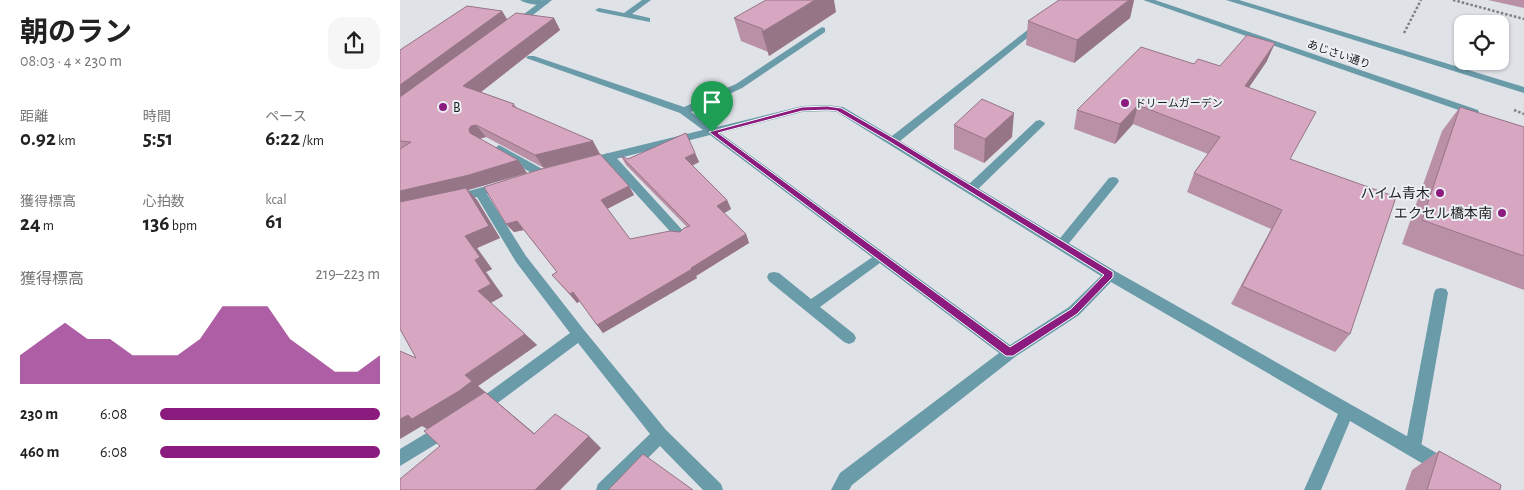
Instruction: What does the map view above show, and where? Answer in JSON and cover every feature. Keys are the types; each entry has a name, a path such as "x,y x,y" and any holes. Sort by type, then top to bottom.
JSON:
{"street":[{"path":"524,0 546,1"},
{"path":"626,15 647,0"},
{"name":"あじさい通り","path":"1147,0 1488,116"},
{"path":"1230,0 1524,90"},
{"path":"508,31 546,1"},
{"path":"599,10 647,20"},
{"path":"892,140 1046,18"},
{"path":"684,111 739,86 822,30"},
{"path":"532,58 684,111 1010,353"},
{"path":"580,164 802,109 827,108 838,110 892,140 1110,275 1413,447 1451,471"},
{"path":"971,188 1040,123"},
{"path":"442,202 481,193 547,173 485,142"},
{"path":"609,157 681,236"},
{"path":"1061,245 1113,181"},
{"path":"481,193 521,259 579,334 660,435 715,490"},
{"path":"810,307 880,257"},
{"path":"840,490 846,479 1010,353 1074,311 1110,275"},
{"path":"774,277 849,338"},
{"path":"1413,447 1441,293"},
{"path":"400,458 459,420 579,334"},
{"path":"1312,490 1347,411"},
{"path":"604,490 660,435"}],"path":[{"path":"1395,51 1421,0"},
{"path":"1453,0 1524,19"}],"building":[{"path":"766,0 815,0 762,32 763,29 734,18"},
{"path":"1059,0 1129,0 1077,40 1028,21"},
{"path":"467,6 502,11 400,85 400,50"},
{"path":"516,13 554,18 463,86 514,104 512,106 593,141 535,155 476,125 471,126 469,129 470,133 518,160 469,175 400,191 400,149 411,142 400,141 400,97"},
{"path":"1247,35 1275,43 1245,86 1316,112 1290,159 1396,197 1350,334 1242,286 1282,210 1194,173 1220,137 1138,105 1120,124 1077,110 1141,47 1194,64 1198,59 1220,66"},
{"path":"982,99 1014,113 985,139 954,125"},
{"path":"1460,107 1524,127 1524,256 1422,220"},
{"path":"686,133 695,153 685,158 727,200 717,206 746,234 692,269 597,325 573,292 570,294 552,275 557,272 517,221 506,224 484,187 538,170 600,154 629,186 601,200 630,239 670,231 680,232 690,226 621,156 628,159"},
{"path":"466,188 489,226 465,236 480,257 475,260 491,284 478,291 525,334 465,375 472,381 459,391 412,419 408,415 400,419 400,351 416,358 400,329 400,202"},
{"path":"485,392 534,434 555,414 589,436 535,490 400,490 400,479 440,446 424,431"},
{"path":"1439,451 1501,485 1500,490 1427,490"},
{"path":"643,454 693,490 610,490"}],"place":[{"name":"ドリームガーデン","path":"1125,103"},
{"name":"B","path":"443,107"},
{"name":"ハイム青木","path":"1440,193"},
{"name":"エクセル橋本南","path":"1502,213"}],"route":[{"path":"827,108 838,110 892,140 1110,275 1074,311 1010,353 712,132 802,109 827,108"}]}
